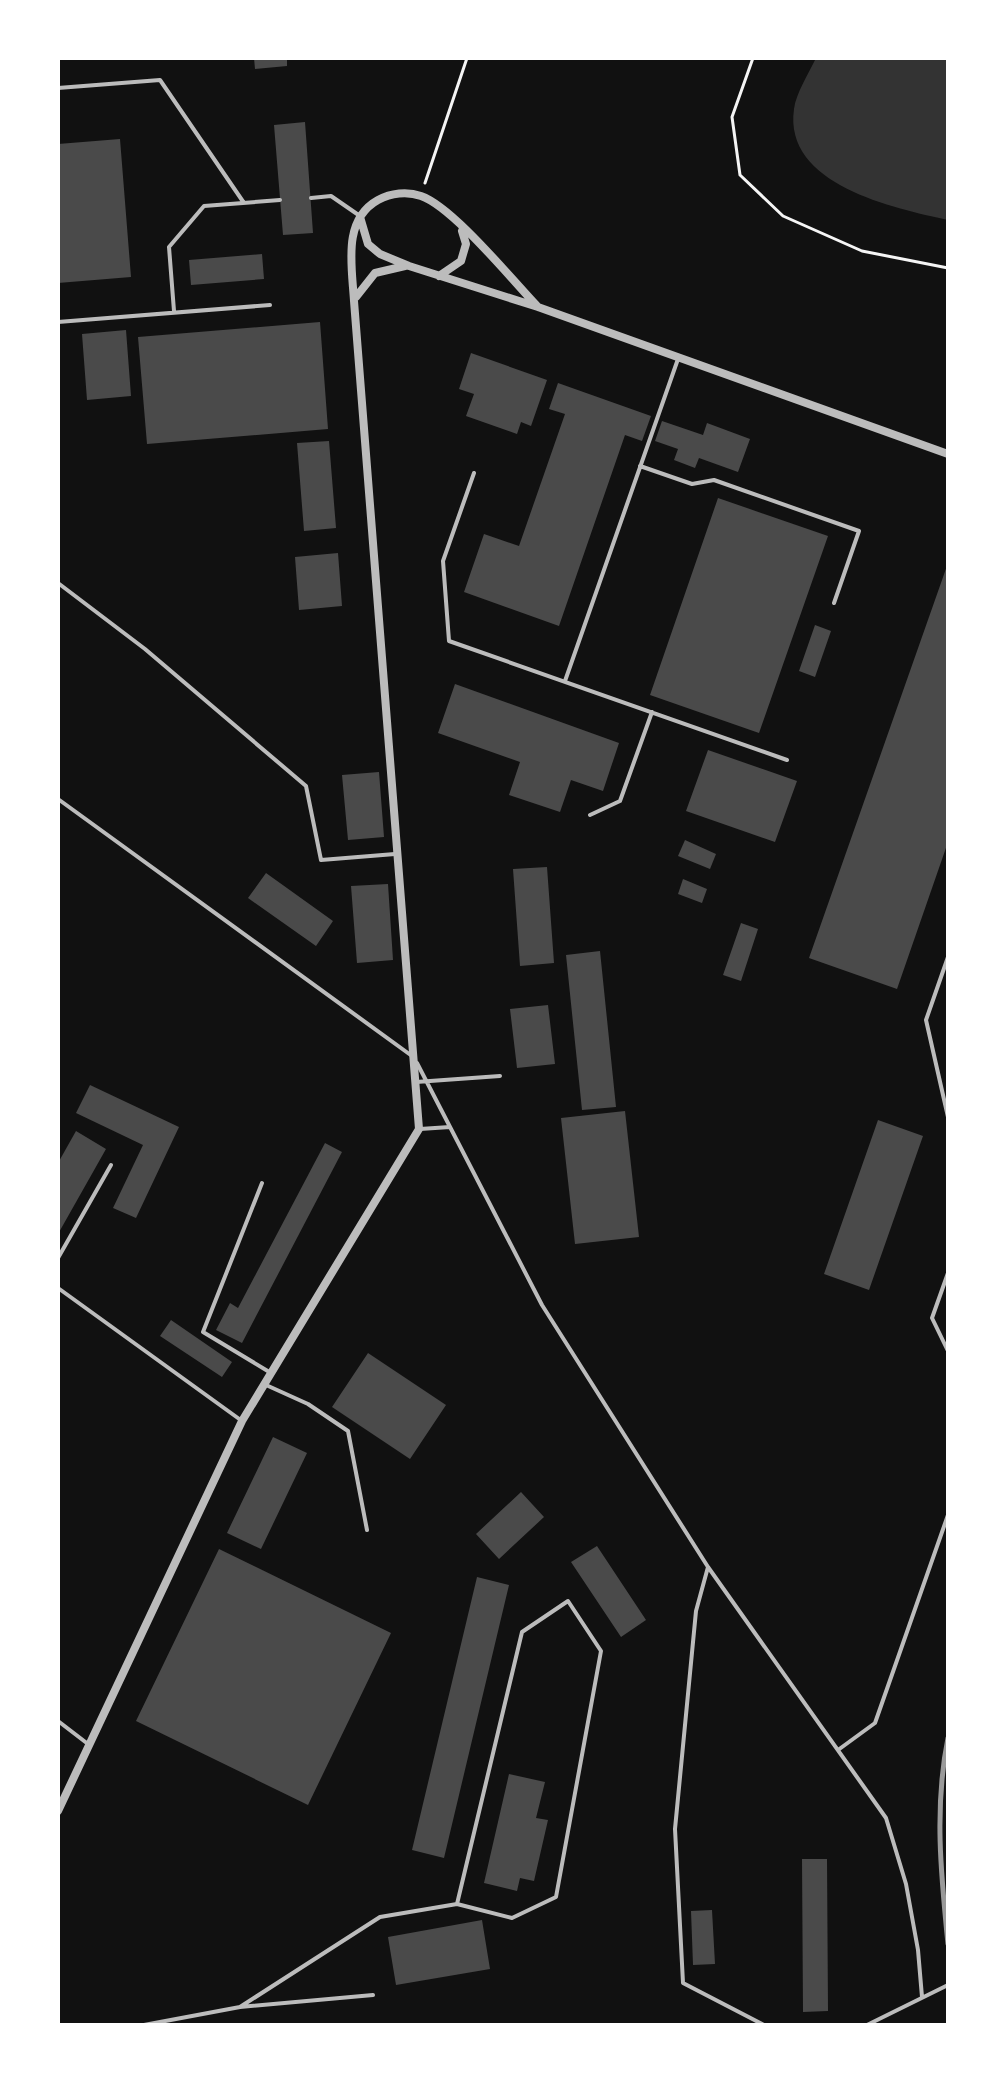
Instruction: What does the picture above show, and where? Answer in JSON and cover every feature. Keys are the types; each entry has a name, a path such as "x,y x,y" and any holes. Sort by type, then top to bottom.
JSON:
{"street":[{"path":"58,1811 242,1421 419,1129 354,301 351,251 360,216 370,205 392,194 421,196 438,206 538,307"},
{"path":"360,216 368,244 380,254 409,266 538,307 948,454"},
{"path":"439,276 455,268 465,253 460,227"},
{"path":"354,301 359,290 375,273 386,268 409,266"}],"lane":[{"path":"58,88 160,80 244,203"},
{"path":"311,198 331,196 360,216"},
{"path":"174,312 169,247 204,206 280,200"},
{"path":"58,322 270,305"},
{"path":"565,681 678,357"},
{"path":"640,466 692,484 714,480 859,531 834,603"},
{"path":"474,473 443,561 449,641 787,760"},
{"path":"58,583 145,649 306,786 321,860 398,854"},
{"path":"590,815 620,801 652,712"},
{"path":"58,799 414,1057 542,1305 708,1567 886,1818 906,1884 918,1950 922,1997"},
{"path":"948,957 926,1020 948,1117"},
{"path":"416,1082 500,1076"},
{"path":"419,1129 450,1127"},
{"path":"58,1258 111,1165"},
{"path":"262,1183 203,1332 271,1373"},
{"path":"948,1273 932,1318 948,1351"},
{"path":"58,1288 242,1421"},
{"path":"264,1383 308,1404 348,1431 367,1530"},
{"path":"838,1750 875,1723 948,1515"},
{"path":"708,1567 696,1611 675,1829 683,1983 764,2025"},
{"path":"240,2007 380,1917 457,1904 512,1918 556,1897 601,1651 568,1601 522,1632 457,1904"},
{"path":"58,1721 89,1745"},
{"path":"867,2025 948,1985"},
{"path":"144,2025 240,2007 373,1995"}],"path":[{"path":"421,196 467,58"},
{"path":"753,58 732,117 740,175 783,216 862,251 948,268"}],"shaded area":[{"path":"816,58 948,58 948,220 873,200 824,174 806,157 795,135 794,109"}],"building":[{"path":"254,58 287,58 287,66 255,69"},
{"path":"305,122 313,233 283,235 274,125"},
{"path":"120,139 131,277 58,283 58,144"},
{"path":"262,254 264,279 191,285 189,260"},
{"path":"320,322 328,429 147,444 138,337"},
{"path":"126,330 131,396 87,400 82,334"},
{"path":"471,353 547,380 531,426 521,422 517,434 466,416 474,394 459,389"},
{"path":"558,383 651,416 642,441 625,435 559,626 464,592 484,534 519,546 565,414 549,409"},
{"path":"662,421 703,435 707,423 750,439 738,472 699,458 695,468 674,460 678,449 655,441"},
{"path":"329,441 336,528 304,531 297,443"},
{"path":"718,498 828,536 759,733 650,695"},
{"path":"338,553 342,606 299,610 295,557"},
{"path":"948,563 948,842 897,989 809,958"},
{"path":"815,625 831,631 815,677 799,671"},
{"path":"455,684 619,743 603,791 571,780 560,812 509,795 520,762 438,733"},
{"path":"708,750 797,781 775,842 686,811"},
{"path":"379,772 384,837 348,840 342,775"},
{"path":"685,840 716,854 710,869 678,856"},
{"path":"547,867 554,963 520,966 513,869"},
{"path":"266,873 333,921 316,946 248,898"},
{"path":"683,879 707,889 702,903 678,894"},
{"path":"388,884 393,960 357,963 351,886"},
{"path":"741,923 758,929 741,981 723,975"},
{"path":"600,951 616,1107 582,1110 566,955"},
{"path":"548,1005 555,1064 517,1068 510,1009"},
{"path":"90,1085 179,1127 136,1218 113,1208 143,1145 76,1113"},
{"path":"625,1111 639,1237 575,1244 561,1118"},
{"path":"878,1120 923,1136 869,1290 824,1274"},
{"path":"76,1131 106,1149 58,1234 58,1163"},
{"path":"325,1143 342,1152 242,1343 216,1330 230,1303 238,1308"},
{"path":"171,1320 232,1362 222,1377 160,1336"},
{"path":"368,1353 446,1405 410,1459 332,1407"},
{"path":"273,1437 307,1453 261,1549 227,1533"},
{"path":"521,1492 544,1517 499,1559 476,1534"},
{"path":"597,1546 646,1620 621,1637 571,1562"},
{"path":"219,1549 391,1633 308,1805 136,1721"},
{"path":"477,1577 509,1585 444,1858 412,1850"},
{"path":"509,1774 545,1782 536,1818 548,1820 534,1881 520,1878 517,1891 484,1883"},
{"path":"802,1859 827,1859 828,2011 803,2012"},
{"path":"712,1910 715,1964 693,1965 691,1911"},
{"path":"482,1920 490,1969 396,1985 388,1937"}],"railway":[{"path":"948,1738 940,1815 948,1944"}]}
